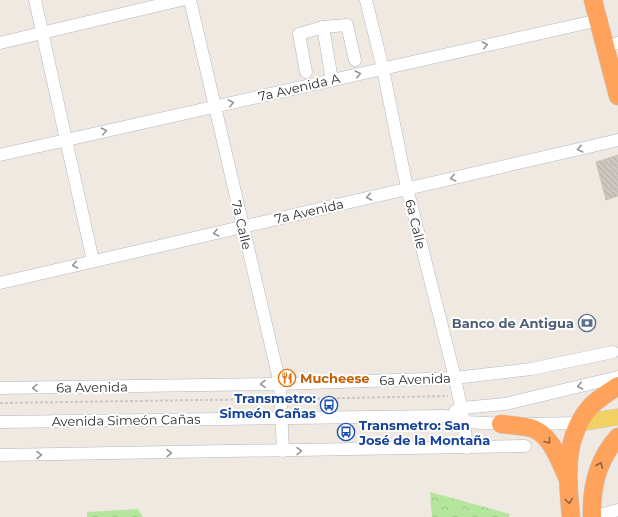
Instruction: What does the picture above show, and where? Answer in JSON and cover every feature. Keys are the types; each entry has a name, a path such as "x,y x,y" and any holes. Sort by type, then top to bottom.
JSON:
{"highway":[{"path":"593,0 598,20 612,45 618,96"},
{"path":"571,517 568,480 569,453 574,437 586,412 595,403 618,386"},
{"path":"500,424 519,426 535,430 547,439 553,447 568,480"},
{"path":"592,517 593,490 596,474 604,455 618,437"}],"main road":[{"path":"580,422 618,417"}],"street":[{"path":"35,0 93,261"},
{"path":"0,43 181,0"},
{"name":"7a Calle","path":"190,0 280,384 283,451"},
{"name":"6a Calle","path":"366,0 408,188 456,378 462,408 467,448"},
{"name":"7a Avenida A","path":"0,155 598,20"},
{"path":"306,72 299,34 323,27 347,25 355,60"},
{"path":"323,27 332,80"},
{"name":"7a Avenida","path":"0,283 618,140"},
{"name":"6a Avenida","path":"0,388 280,384 456,378 531,369 613,352"},
{"name":"Avenida Simeón Cañas","path":"445,416 462,408 505,404 618,378"},
{"name":"Avenida Simeón Cañas","path":"0,422 281,417 445,416 464,422 500,424 580,422"},
{"path":"0,455 523,446 519,426"},
{"path":"592,517 618,510"}],"path":[{"path":"0,403 459,395"}],"green space":[{"path":"430,492 510,514 509,517 432,517"},
{"path":"138,509 143,517 87,517 87,512"}],"building":[{"path":"618,155 618,196 606,200 596,162"}],"place":[{"name":"Banco de Antigua","path":"587,323"},
{"name":"Mucheese","path":"287,378"},
{"name":"Transmetro: Simeón Cañas","path":"329,405"},
{"name":"Transmetro: San José de la Montaña","path":"346,432"}]}
